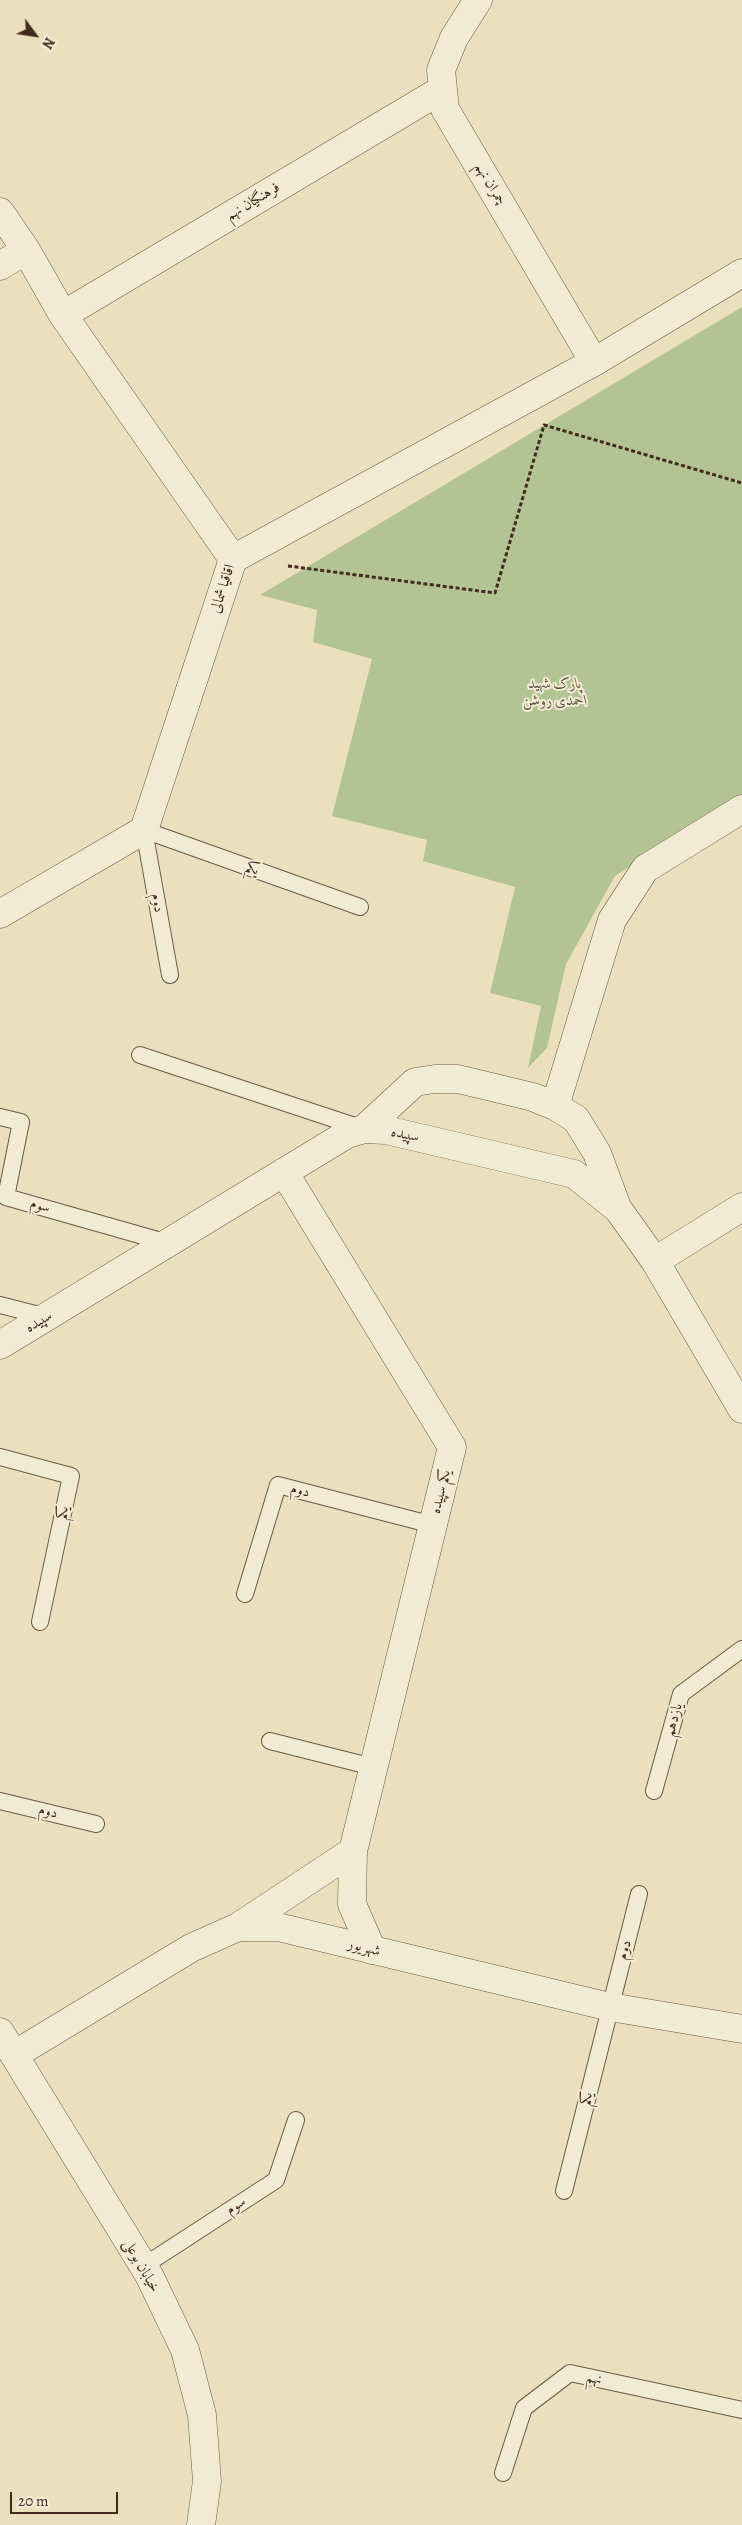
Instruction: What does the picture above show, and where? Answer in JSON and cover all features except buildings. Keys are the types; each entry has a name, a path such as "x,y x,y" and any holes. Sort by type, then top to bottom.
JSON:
{"street":[{"name":"چمران نهم","path":"478,0 454,38 441,70 445,109 594,362"},
{"name":"فرهنگیان نهم","path":"63,315 443,89"},
{"name":"اقاقیا شمالی","path":"0,212 26,250 63,315 233,559 144,830"},
{"path":"0,266 26,250"},
{"path":"233,559 594,362 742,273"},
{"path":"554,1106 612,920 645,870 742,809"},
{"path":"0,914 144,830"},
{"path":"364,1128 415,1082 435,1079 458,1079 533,1097 554,1106 576,1119 597,1153 618,1209"},
{"name":"سپیده","path":"0,1346 347,1134 364,1128 386,1130 574,1174 618,1209 656,1261 742,1409"},
{"name":"یکم سپیده","path":"284,1172 452,1446 353,1851 352,1904 372,1950"},
{"path":"656,1261 742,1207"},
{"path":"238,1927 353,1851"},
{"name":"شهریور","path":"7,2060 191,1948 238,1927 278,1927 610,2007 742,2029"},
{"name":"خیابان بوعلی","path":"0,2032 7,2060 149,2275 185,2350 202,2415 207,2481 201,2525"}],"lane":[{"name":"یکم","path":"144,830 360,907"},
{"name":"دوم","path":"144,830 170,975"},
{"path":"140,1055 364,1128"},
{"name":"سوم","path":"0,1117 21,1122 6,1197 168,1243"},
{"path":"0,1305 47,1317"},
{"name":"یکم","path":"0,1457 71,1476 40,1622"},
{"name":"دوم","path":"245,1594 278,1485 433,1525"},
{"name":"یازدهم","path":"654,1791 681,1694 742,1649"},
{"path":"270,1742 373,1767"},
{"name":"دوم","path":"0,1800 96,1824"},
{"name":"دوم","path":"610,2007 640,1894"},
{"name":"یکم","path":"564,2191 610,2007"},
{"name":"سوم","path":"142,2267 276,2180 296,2120"},
{"name":"نهم","path":"503,2473 524,2408 570,2373 742,2410"}],"path":[{"path":"282,565 495,593 544,425 742,483"}],"green space":[{"name":"پارک شهید احمدی روشن","path":"742,307 742,795 615,876 566,964 547,1048 528,1068 541,1006 490,993 515,887 423,861 427,840 332,816 372,659 313,642 317,610 260,595"}]}
